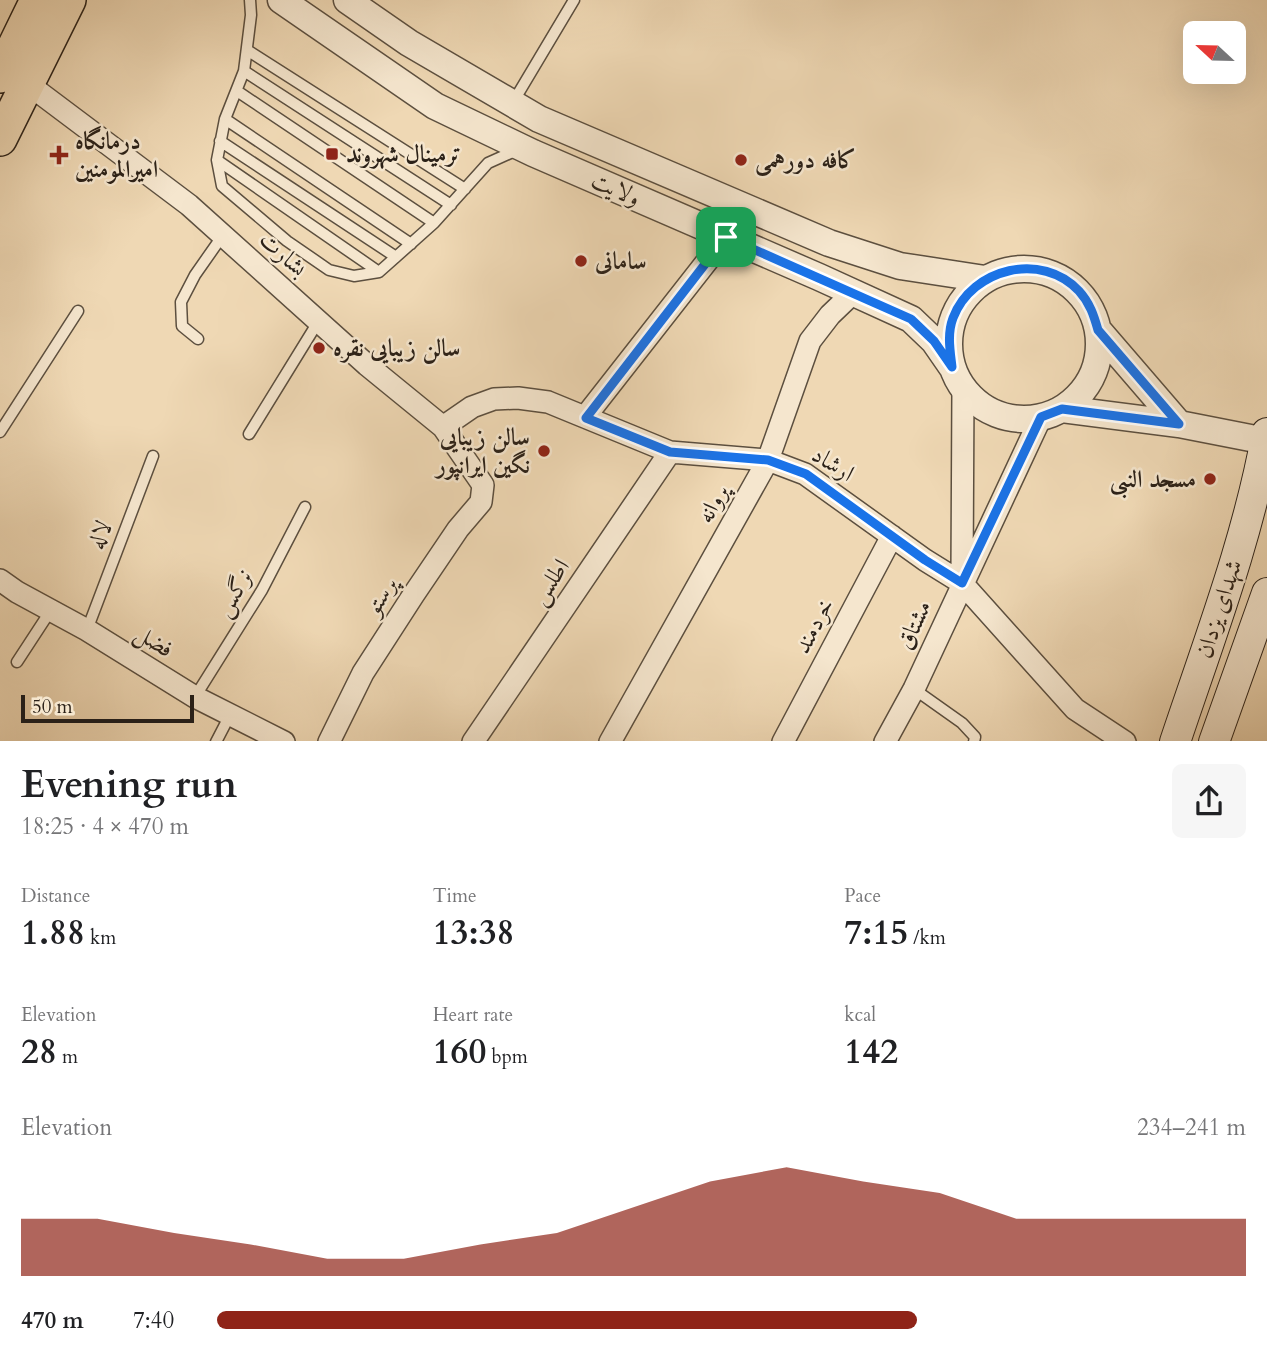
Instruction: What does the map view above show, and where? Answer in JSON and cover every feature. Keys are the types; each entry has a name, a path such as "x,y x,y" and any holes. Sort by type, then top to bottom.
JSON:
{"main road":[{"path":"0,139 37,0"},
{"path":"14,80 69,0"},
{"name":"شهدای یزدان","path":"1175,741 1232,571 1261,467 1266,437"},
{"name":"شهدای یزدان","path":"1214,741 1264,613"}],"street":[{"name":"ولایت","path":"281,0 435,106 521,147 911,319 934,341 958,377"},
{"name":"ولایت","path":"347,0 409,43 538,119 829,243 900,266 985,279"},
{"name":"بشارت","path":"14,80 189,205 318,322 443,428 483,485"},
{"path":"586,418 726,237"},
{"path":"958,377 980,405 1002,416 1026,419 1052,413 1071,403 1088,386 1098,362 1100,337 1093,312 1079,291 1058,276 1034,268 1008,270 985,279 966,296 953,318 949,342 958,377 962,583"},
{"name":"پروانه","path":"610,741 768,460 810,341 830,315 854,292"},
{"path":"1098,330 1179,424"},
{"name":"ارشاد","path":"443,428 472,407 494,399 518,398 548,402 670,452 768,460 806,474 925,560 962,583 1075,709 1125,741"},
{"path":"1052,413 1179,424 1266,437"},
{"name":"مشتاق","path":"885,741 914,689 962,583 1052,413"},
{"name":"اطلس","path":"473,741 670,452"},
{"name":"پرستو","path":"329,741 363,673 428,573 481,502 483,485"},
{"name":"خردمند","path":"783,741 892,536"},
{"name":"فضل","path":"0,580 195,697 284,741"}],"lane":[{"path":"250,0 251,15 244,72 225,119 217,160 222,186 287,241 329,270 354,276 379,272 434,223 488,163 521,147"},
{"path":"512,104 574,0"},
{"path":"247,50 466,188"},
{"path":"244,72 450,205"},
{"path":"237,91 434,223"},
{"path":"225,119 411,244"},
{"path":"220,141 396,257"},
{"path":"217,160 379,272"},
{"path":"198,340 182,326 181,302 195,275 223,235"},
{"path":"0,432 78,311"},
{"path":"249,434 318,322"},
{"name":"لاله","path":"87,630 153,456"},
{"name":"نرگس","path":"195,697 261,590 305,507"},
{"path":"17,662 51,610"},
{"name":"مشتاق","path":"914,689 962,723 975,737 974,741"},
{"path":"216,741 230,715"}],"place":[{"name":"ترمینال شهروند","path":"332,154"},
{"name":"درمانگاه امیرالمومنین","path":"59,155"},
{"name":"کافه دورهمی","path":"741,160"},
{"name":"سامانی","path":"581,261"},
{"name":"سالن زیبایی نقره","path":"319,348"},
{"name":"سالن زیبایی نگین ایرانپور","path":"544,451"},
{"name":"مسجد النبی","path":"1210,479"}],"route":[{"path":"726,237 911,319 934,341 952,367 949,342 953,318 966,296 985,279 1008,270 1034,268 1058,276 1079,291 1093,312 1098,330 1179,424 1062,409 1041,417 962,583 925,560 806,474 768,460 670,452 586,418 726,237"}]}
